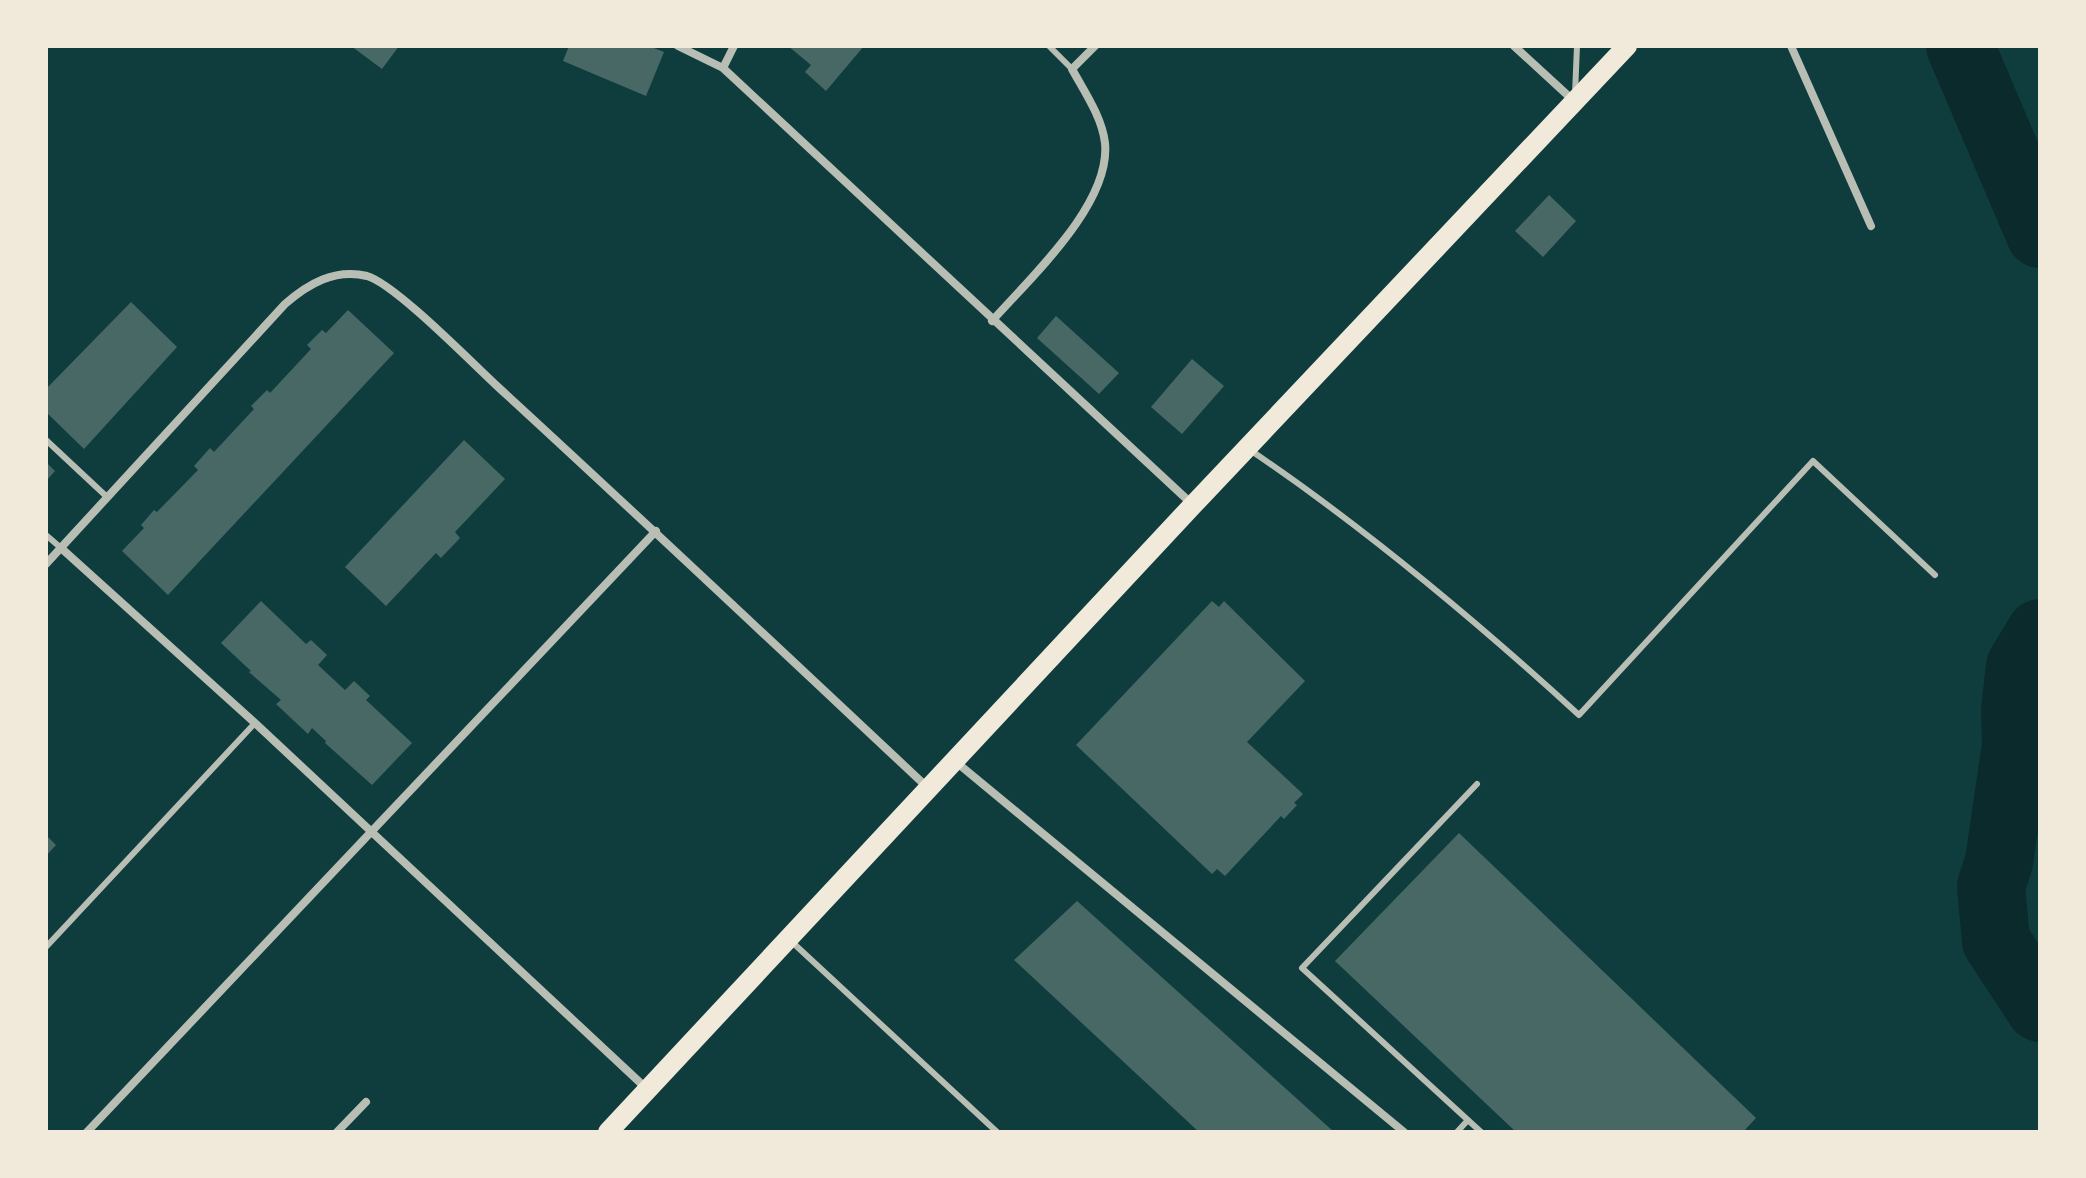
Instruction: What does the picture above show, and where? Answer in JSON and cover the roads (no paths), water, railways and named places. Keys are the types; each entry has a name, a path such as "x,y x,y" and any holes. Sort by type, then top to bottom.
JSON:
{"main road":[{"path":"615,1130 648,1090 1193,505 1627,46"}],"street":[{"path":"678,46 723,68 1193,505"},
{"path":"723,68 734,46"},
{"path":"992,321 1070,232 1090,202 1105,168 1105,140 1092,106 1072,69 1095,46"},
{"path":"1514,46 1575,102"},
{"path":"1791,46 1871,226"},
{"path":"46,564 285,304 305,287 328,277 350,274 370,277 391,289 656,531 929,789"},
{"path":"87,1132 656,531"},
{"path":"61,548 255,723 648,1090"},
{"path":"955,761 1404,1132"},
{"path":"337,1132 366,1102"}],"lane":[{"path":"1049,46 1072,69"},
{"path":"1575,102 1577,46"},
{"path":"46,440 107,497"},
{"path":"1247,448 1395,555 1502,644 1579,715 1813,461 1935,575"},
{"path":"46,535 61,548"},
{"path":"46,947 255,723"},
{"path":"1477,784 1302,968 1481,1132"},
{"path":"789,939 997,1132"},
{"path":"1457,1132 1468,1120"}],"waterway":[{"path":"1960,46 2040,234"},
{"path":"2040,633 2020,666 2015,710 2016,745 1999,862 1991,886 1996,941 2040,1008"}]}
